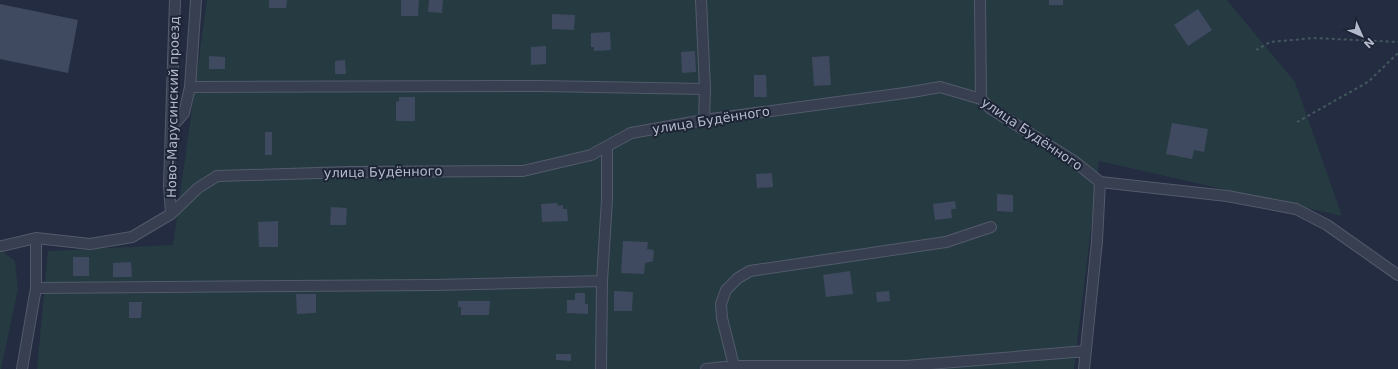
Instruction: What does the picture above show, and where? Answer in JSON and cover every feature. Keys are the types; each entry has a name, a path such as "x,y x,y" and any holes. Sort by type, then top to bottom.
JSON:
{"street":[{"name":"Ново-Марусинский проезд","path":"171,214 169,185 175,0"},
{"path":"171,128 184,113 190,87 196,0"},
{"path":"700,0 705,89 704,120"},
{"path":"980,0 981,99"},
{"path":"190,87 540,86 705,89"},
{"name":"улица Будённого","path":"2,246 36,238 90,244 132,237 171,214 198,188 217,176 350,172 523,171 591,155 631,133 704,120 940,87 981,99 991,109 1074,161 1100,182"},
{"path":"601,369 602,281 607,200 607,147"},
{"path":"1084,369 1097,241 1100,182 1227,196 1296,209 1327,225 1398,275"},
{"path":"734,366 722,318 721,304 726,290 738,278 750,272 946,242 991,227"},
{"path":"22,369 36,288 36,238"},
{"path":"36,288 434,285 602,281"},
{"path":"706,369 734,366 906,366 1086,351"}],"path":[{"path":"1256,50 1270,42 1314,38 1398,42"},
{"path":"1297,122 1368,82 1398,53"}],"green space":[{"path":"207,0 1227,0 1295,82 1342,216 1099,161 1074,369 37,369 48,251 173,245"},
{"path":"0,250 15,261 18,289 1,369 0,369"}],"building":[{"path":"269,0 287,0 286,8 269,8"},
{"path":"401,0 419,0 418,16 401,16"},
{"path":"429,0 443,0 442,13 428,12"},
{"path":"1049,0 1063,0 1063,5 1049,5"},
{"path":"0,4 78,20 68,73 0,59"},
{"path":"1198,9 1212,30 1188,46 1174,25"},
{"path":"552,14 575,15 574,30 552,29"},
{"path":"610,32 611,50 594,51 594,47 591,47 591,33"},
{"path":"546,46 546,64 531,65 531,47"},
{"path":"695,51 696,72 682,73 681,52"},
{"path":"209,56 225,57 225,69 209,69"},
{"path":"829,56 831,85 814,86 812,57"},
{"path":"345,60 346,74 335,74 335,61"},
{"path":"754,75 766,75 767,97 754,97"},
{"path":"399,97 415,97 415,121 396,121 396,102 399,101"},
{"path":"1172,123 1208,129 1204,152 1194,150 1192,159 1166,154"},
{"path":"265,132 272,132 272,155 265,155"},
{"path":"772,173 773,187 757,188 756,174"},
{"path":"997,194 1013,195 1013,212 997,211"},
{"path":"955,201 956,209 951,209 952,218 935,220 933,204"},
{"path":"557,203 558,206 563,205 563,209 567,209 568,221 542,222 541,204"},
{"path":"331,207 347,208 346,225 330,225"},
{"path":"278,221 278,247 259,247 258,222"},
{"path":"623,241 648,242 647,249 654,250 653,261 645,263 644,274 621,273"},
{"path":"73,257 89,257 89,276 73,276"},
{"path":"131,262 132,277 113,277 113,263"},
{"path":"850,271 853,294 826,297 823,275"},
{"path":"614,291 633,292 632,311 614,311"},
{"path":"889,291 890,301 877,302 876,292"},
{"path":"575,293 585,293 585,304 588,304 588,314 567,313 567,300 575,300"},
{"path":"296,294 316,294 316,313 297,314"},
{"path":"458,301 490,301 489,315 461,315 461,307 458,307"},
{"path":"129,302 142,302 141,318 129,318"},
{"path":"556,354 571,354 571,361 556,360"}]}
